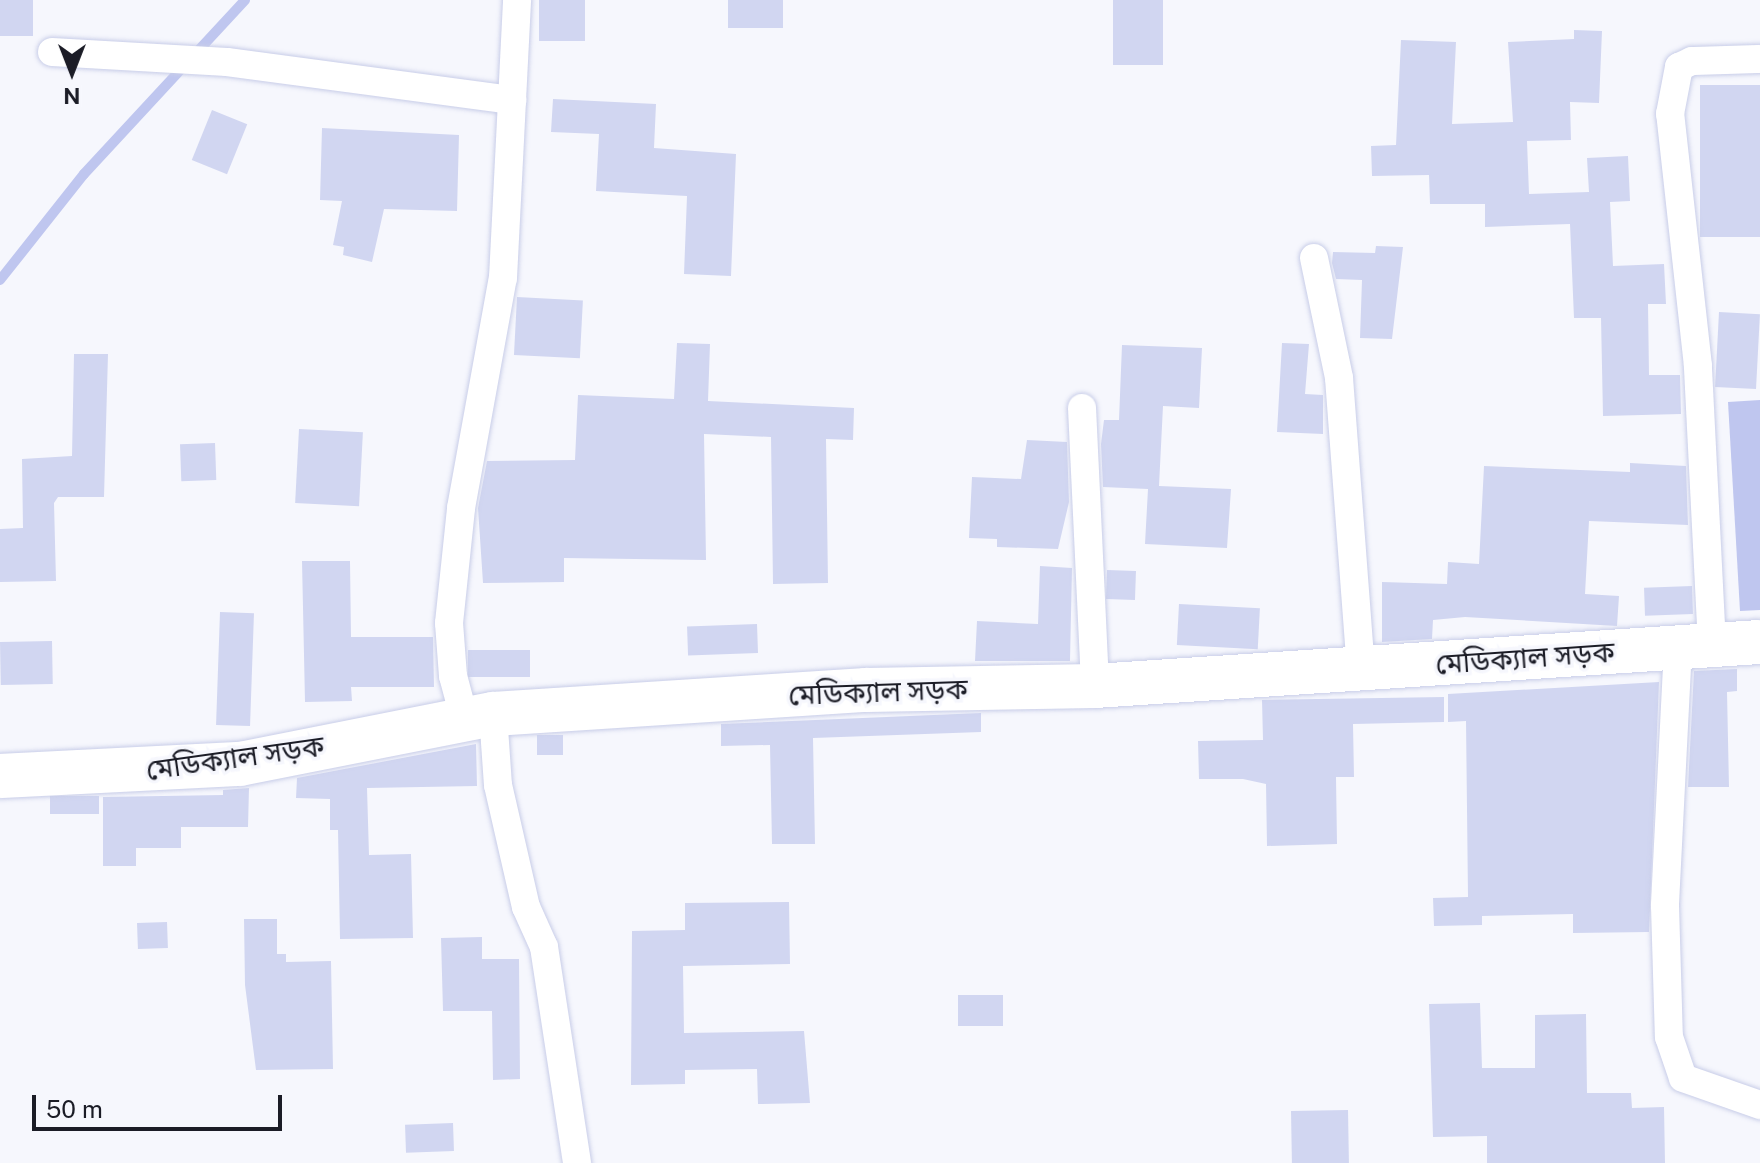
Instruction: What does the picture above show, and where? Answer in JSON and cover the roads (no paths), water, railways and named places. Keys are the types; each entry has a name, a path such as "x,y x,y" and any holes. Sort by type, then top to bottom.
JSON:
{"main road":[{"name":"মেডিক্যাল সড়ক","path":"0,776 240,764 478,716 866,690 1095,686 1760,642"}],"street":[{"path":"517,0 503,278 461,508 449,623 453,676 478,716 498,785 526,907 544,947 577,1163"},
{"path":"52,52 227,62 512,100"},
{"path":"1760,59 1692,61 1679,67 1670,114 1698,366 1695,646 1665,906 1669,1037 1683,1078 1760,1105"},
{"path":"1314,258 1339,378 1361,669"},
{"path":"1082,408 1095,686"}],"water":[{"path":"1760,400 1760,610 1740,611 1728,402"}],"waterway":[{"path":"0,280 84,174 245,0"}]}
